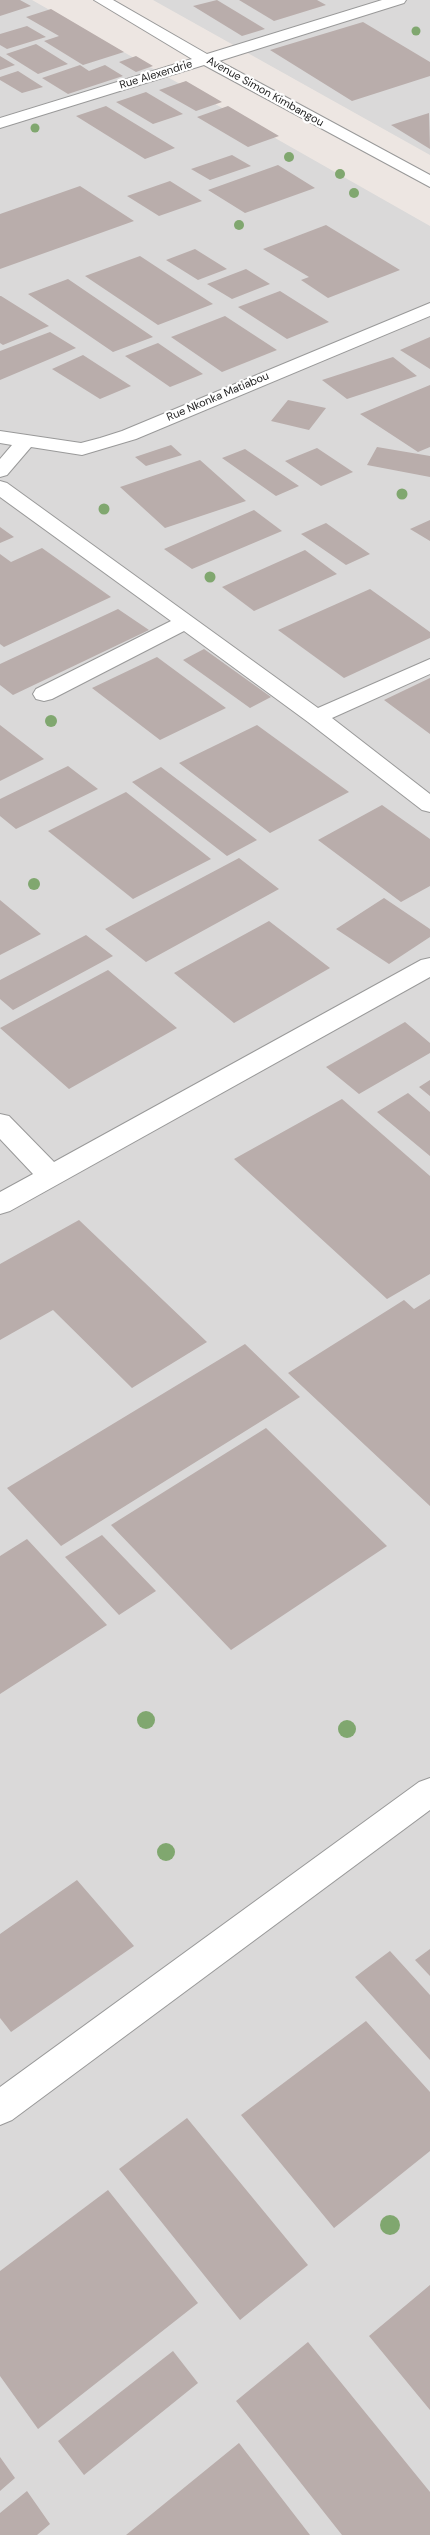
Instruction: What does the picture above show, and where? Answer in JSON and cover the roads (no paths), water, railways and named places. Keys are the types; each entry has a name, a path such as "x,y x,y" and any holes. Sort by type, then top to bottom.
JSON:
{"street":[{"name":"Avenue Simon Kimbangou","path":"102,0 206,60 430,182"},
{"name":"Rue Alexendrie","path":"0,123 398,0"},
{"name":"Rue Nkonka Matiabou","path":"0,437 82,449 129,435 430,309"},
{"path":"0,471 26,441"},
{"path":"0,487 316,717 430,805"},
{"path":"44,694 186,622"},
{"path":"316,717 430,666"},
{"path":"0,1204 430,966"},
{"path":"0,1123 51,1176"},
{"path":"0,2108 430,1792"}]}
